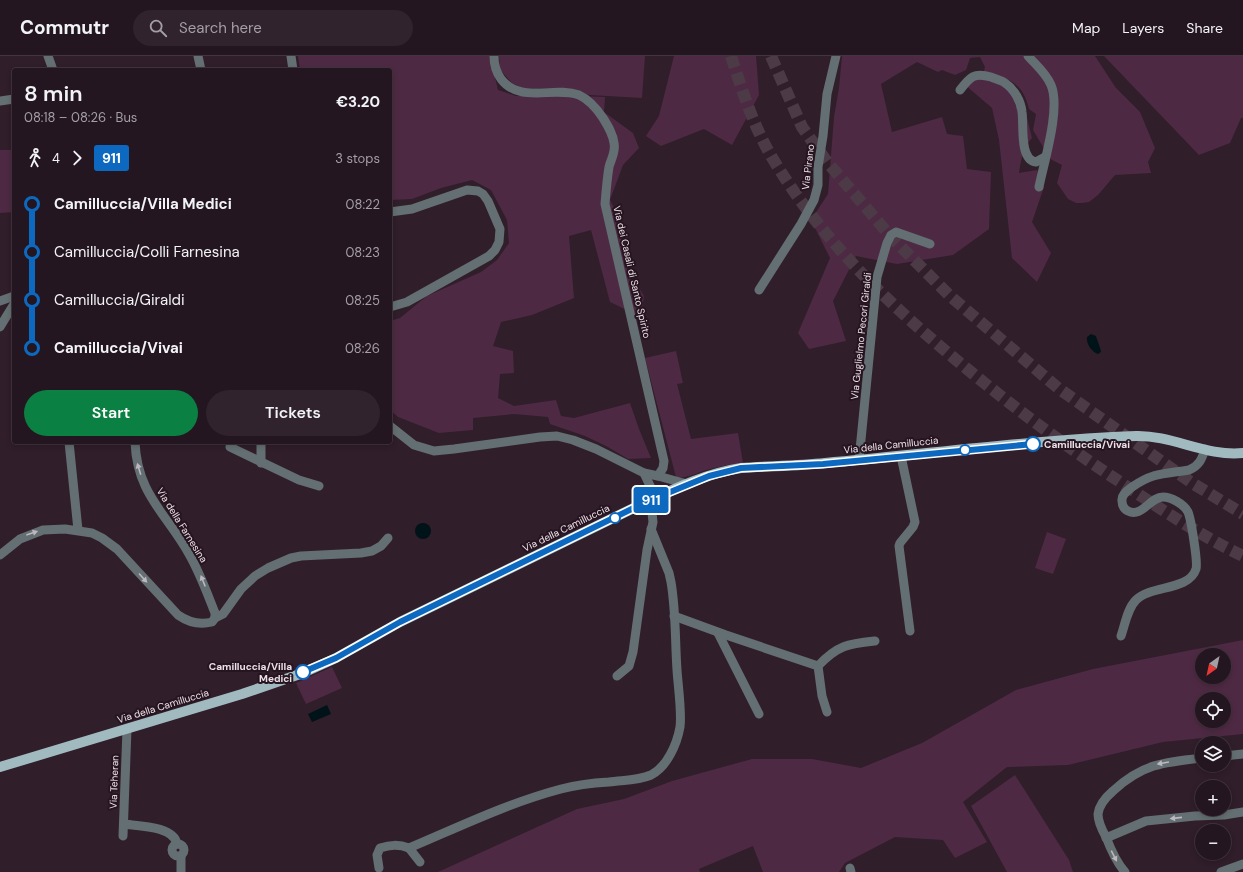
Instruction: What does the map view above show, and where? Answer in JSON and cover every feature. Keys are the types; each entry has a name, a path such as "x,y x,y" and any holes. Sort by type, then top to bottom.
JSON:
{"main road":[{"name":"Via della Camilluccia","path":"0,767 288,679 314,668 400,622 647,502 687,484 720,472 741,468 823,464 1136,436 1150,437 1224,453 1243,453"}],"street":[{"path":"48,56 52,68"},
{"path":"198,56 201,68"},
{"path":"291,56 293,68"},
{"name":"Via dei Casali di Santo Spirito","path":"494,56 496,71 503,82 510,88 522,93 563,92 576,94 583,97 597,109 613,138 615,147 609,168 605,204 664,461 663,468 658,476"},
{"name":"Via Pirano","path":"759,290 801,224 814,200 818,185 818,167 827,94 836,56"},
{"path":"1028,56 1047,77 1055,100 1039,187"},
{"path":"960,90 969,79 977,75 1006,83 1015,93 1020,105 1022,112 1023,144 1028,159 1032,162 1036,162 1045,157"},
{"path":"0,100 12,99"},
{"path":"392,212 412,209 464,191 474,190 483,194 488,201 494,212 500,234 498,246 489,256 407,302 392,306"},
{"name":"Via Guglielmo Pecori Giraldi","path":"859,460 877,277 886,243 890,235 896,232 930,244"},
{"path":"0,301 12,297"},
{"path":"0,327 12,307"},
{"path":"392,428 414,445 434,451 540,436 564,437 596,449 644,473 687,484"},
{"path":"69,444 78,530"},
{"name":"Via della Farnesina","path":"135,444 139,468 147,490 160,512 181,540 197,567 215,618"},
{"path":"261,444 261,463"},
{"path":"230,447 299,480 319,486"},
{"path":"1121,636 1130,609 1135,601 1143,595 1186,580 1196,570 1197,559 1189,514 1183,506 1174,500 1161,497 1141,510 1131,512 1123,507 1123,496 1136,485 1153,475 1191,469 1200,461 1205,449"},
{"path":"901,456 914,522 913,527 899,546 910,631"},
{"path":"617,676 627,668 631,662 653,516 647,502 652,490 644,473"},
{"path":"0,555 20,539 37,532 58,528 78,530 95,534 114,546 182,618 198,623 210,623 215,618 223,614 241,589 255,576 268,568 291,558 301,556 361,553 372,551 381,546 388,538"},
{"path":"409,848 486,814 543,794 564,788 636,780 650,775 661,768 677,739 680,726 674,616 670,578 651,529"},
{"path":"674,616 818,666"},
{"path":"718,632 759,714"},
{"path":"827,712 822,696 818,666 826,657 844,646 875,641"},
{"name":"Via Teheran","path":"123,836 127,729"},
{"path":"1231,755 1243,754"},
{"path":"1125,872 1113,855 1106,838 1098,814 1100,807 1107,797 1126,780 1144,769 1160,763 1195,759"},
{"path":"1106,838 1146,821 1243,812"},
{"path":"124,824 155,829 174,836 177,844 172,847 172,853 175,856 181,856 181,872"},
{"path":"379,868 377,856 380,848 388,845 400,845 409,848 420,862"},
{"path":"1221,872 1243,864"}],"shaded area":[{"path":"298,56 490,56 498,90 516,96 554,95 605,97 604,112 633,133 639,148 623,165 610,200 628,236 624,264 644,296 641,317 610,302 591,230 569,236 574,298 532,315 501,322 493,346 513,351 514,373 500,374 498,398 514,406 556,400 561,416 574,418 630,403 651,458 628,459 585,436 550,424 548,417 514,414 473,418 473,430 439,433 398,417 392,412 392,320 400,318 427,296 481,272 497,260 509,243 507,220 491,190 472,180 441,188 412,199 392,200 392,68 300,68"},
{"path":"499,56 645,56 642,98 590,95 559,88 522,88 512,83 500,70"},
{"path":"674,56 756,56 759,95 732,145 704,129 661,146 646,136 659,116"},
{"path":"842,56 1095,56 1116,88 1140,112 1155,148 1148,162 1151,173 1115,175 1098,195 1089,202 1076,203 1068,199 1057,183 1062,165 1049,157 1033,130 1036,114 1029,109 1024,95 1016,84 1007,79 1004,88 1022,97 1032,138 1024,150 1019,173 1037,170 1044,187 1032,222 1051,253 1037,282 1012,258 999,140 992,108 964,84 983,74 985,67 980,57 970,58 966,70 955,75 942,70 938,72 917,62 881,84 892,132 942,117 947,134 963,136 967,169 991,172 989,229 953,255 897,264 856,256 833,301 846,341 809,349 798,333 830,258 811,220 828,194 834,117"},
{"path":"1104,56 1243,56 1243,118 1241,118 1230,143 1199,155"},
{"path":"0,150 12,150 12,212 0,213"},
{"path":"1091,334 1096,336 1101,352 1098,354 1088,345 1087,337"},
{"path":"676,351 683,383 677,384 691,439 738,433 743,463 706,470 688,476 676,477 645,358"},
{"path":"423,523 430,528 431,531 426,538 423,539 416,534 415,531 420,524"},
{"path":"1047,532 1066,539 1053,574 1035,568"},
{"path":"1243,640 1243,734 1195,736 1195,739 1163,742 1068,765 1007,767 963,802 987,842 955,858 943,840 895,837 845,863 839,872 763,872 753,846 699,869 700,872 438,872 577,809 624,799 672,781 752,759 812,759 861,768 922,743 1016,690 1093,669 1195,649 1195,684 1231,684 1231,648 1202,648"},
{"path":"332,667 342,688 306,704 296,683"},
{"path":"327,705 331,714 312,722 308,714"},
{"path":"1015,775 1069,860 1073,872 1007,872 971,806"}],"tunnel":[{"path":"731,56 756,125 776,164 816,221 862,274 887,299 939,346 1054,436 1108,474 1174,517 1208,538 1243,556"},
{"path":"771,56 802,127 828,163 892,238 950,296 1058,388 1192,483 1243,514"}],"bus line":[{"name":"911","path":"303,672 336,658 400,622 646,502 687,484 720,472 741,468 823,464 1033,444"}],"place":[{"name":"Camilluccia/Vivai","path":"1033,444"},
{"name":"Camilluccia/Villa Medici","path":"303,672"}]}
